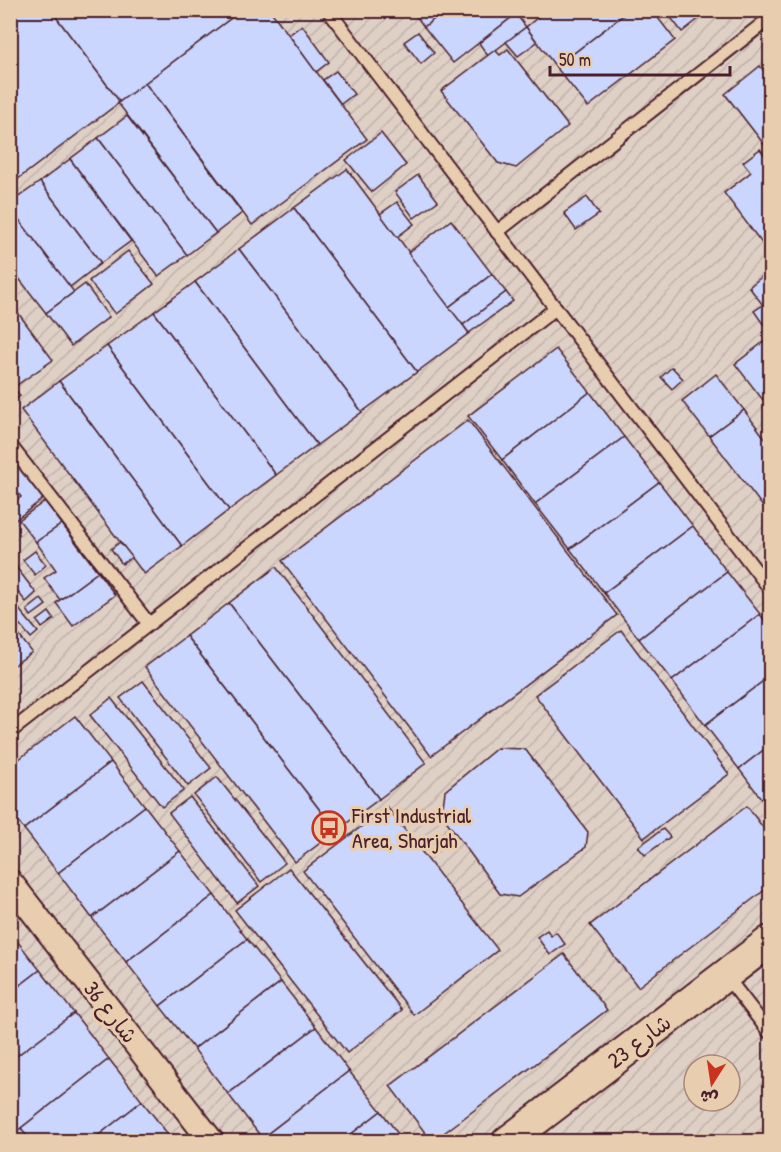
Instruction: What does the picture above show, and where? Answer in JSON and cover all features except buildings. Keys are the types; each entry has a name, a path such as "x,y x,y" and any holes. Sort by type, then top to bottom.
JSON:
{"street":[{"name":"شارع 36","path":"10,882 212,1142"},
{"name":"شارع 23","path":"507,1142 771,941"}],"lane":[{"path":"328,10 771,589"},
{"path":"498,232 771,18"},
{"path":"10,732 556,308"},
{"path":"10,444 149,624"},
{"path":"725,975 771,1033"}],"shaded area":[{"path":"10,11 770,11 770,1141 11,1141"}],"place":[{"name":"First Industrial Area, Sharjah","path":"329,828"}]}
